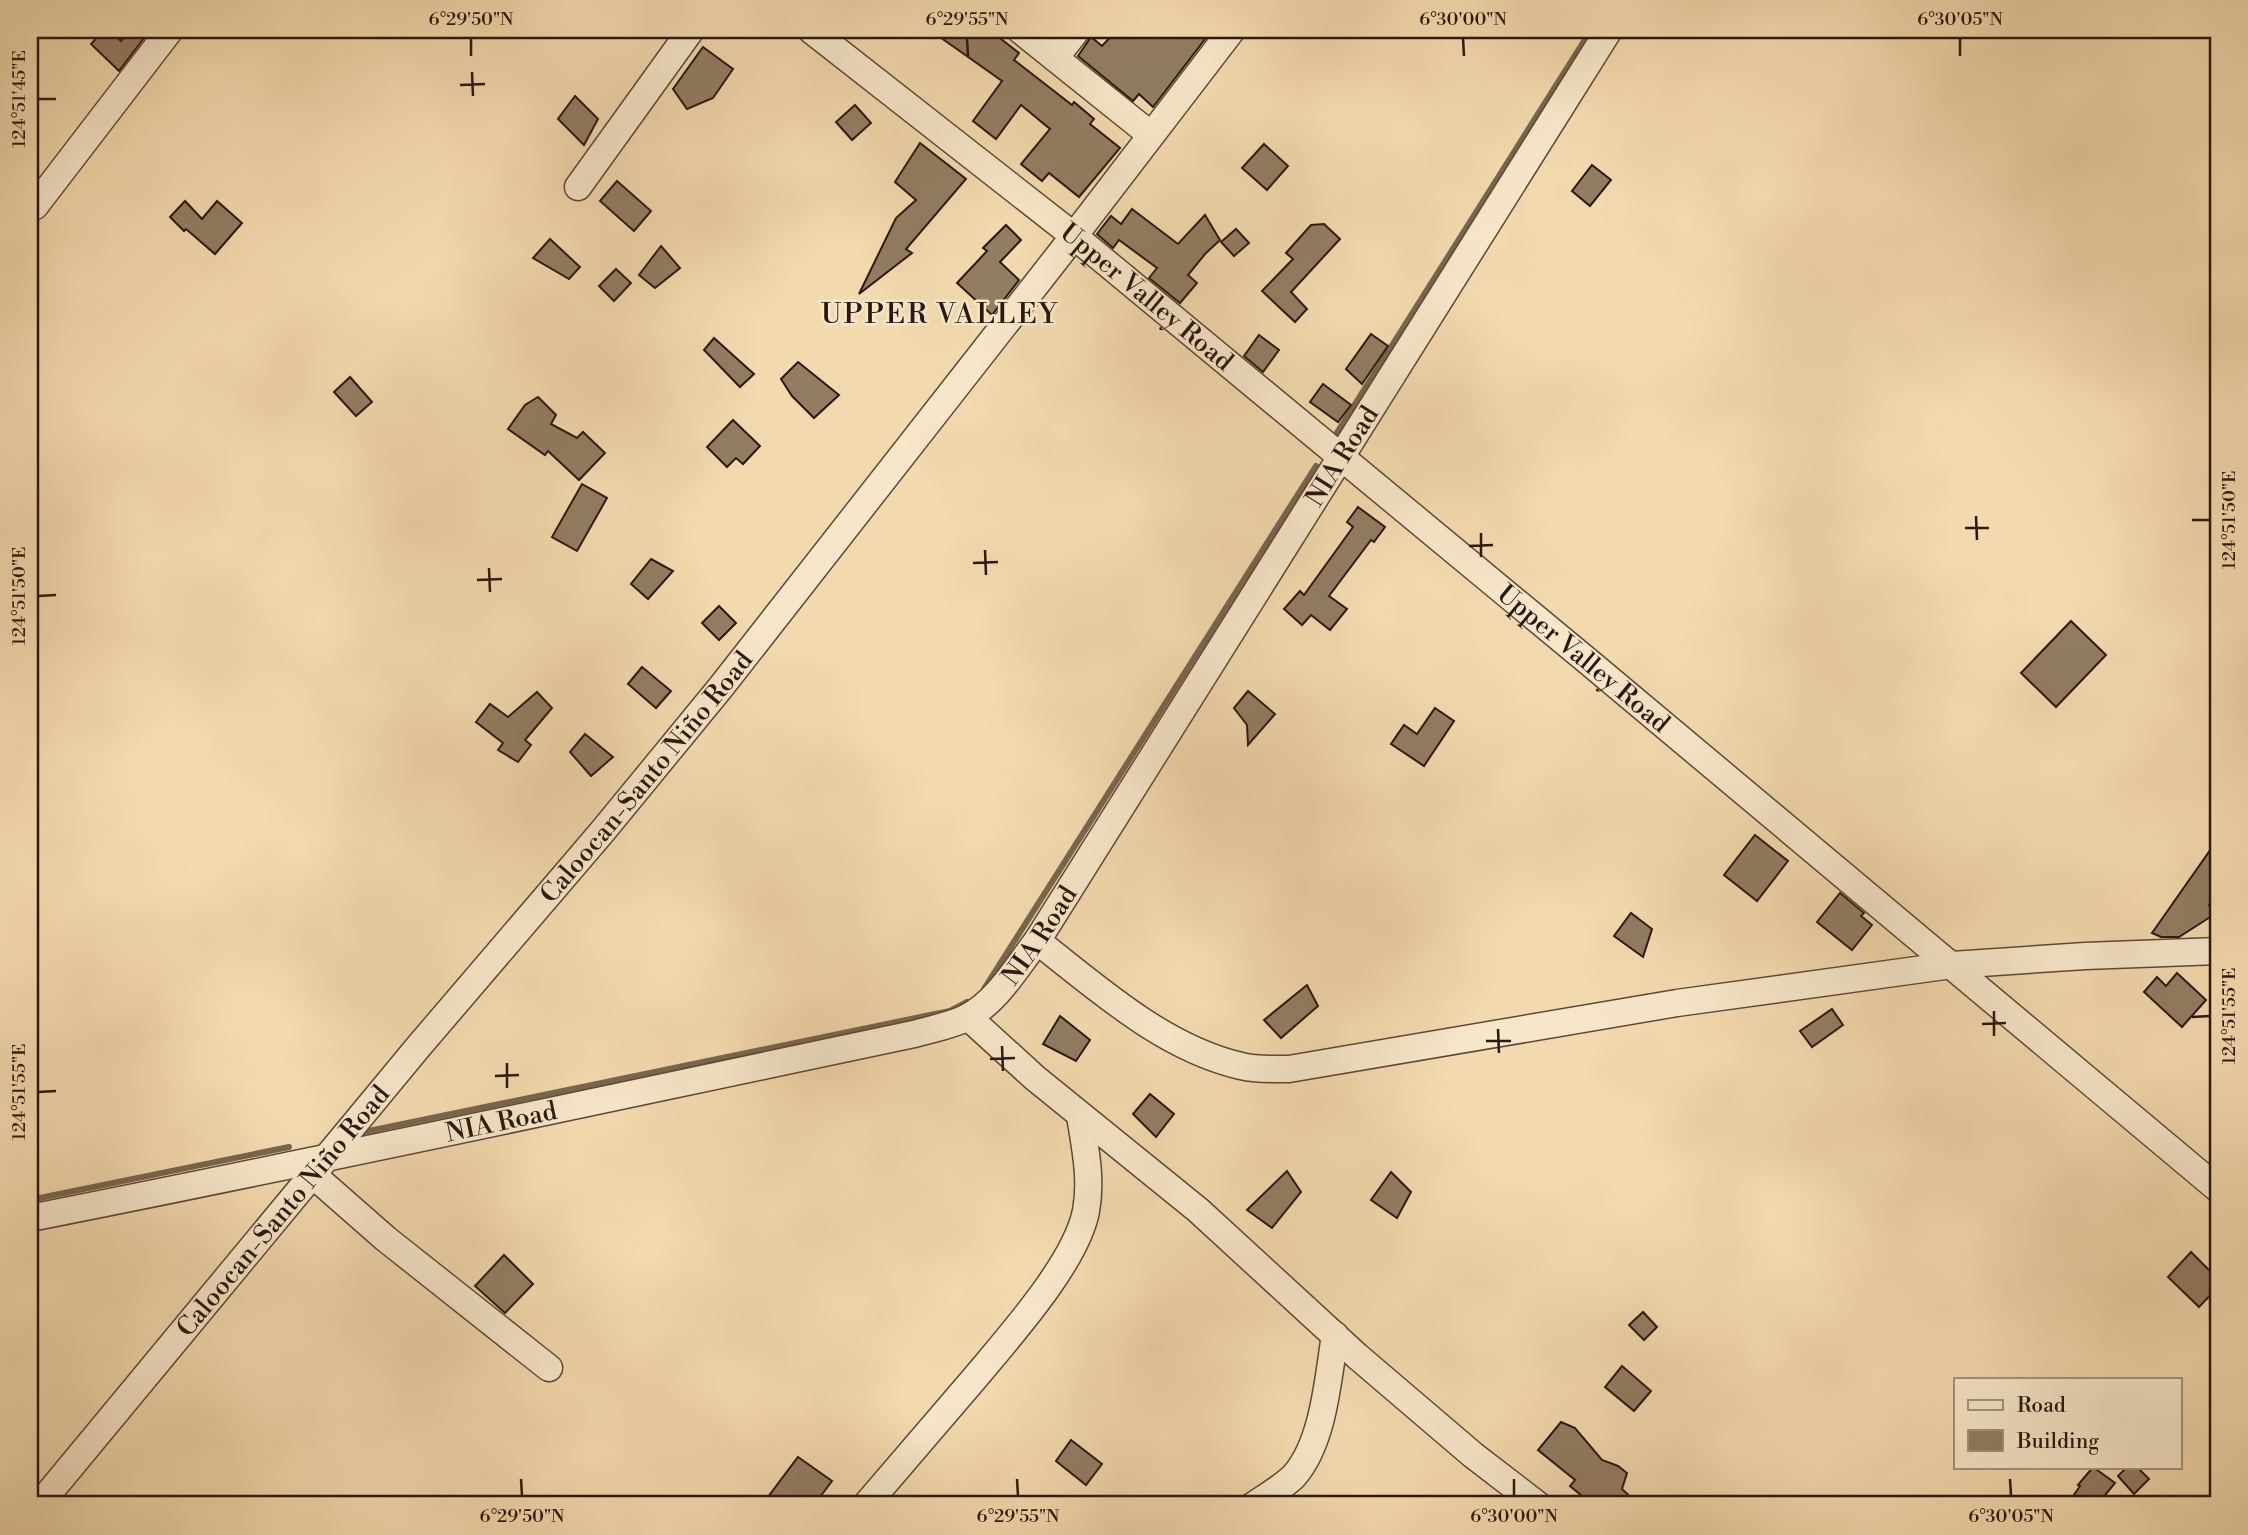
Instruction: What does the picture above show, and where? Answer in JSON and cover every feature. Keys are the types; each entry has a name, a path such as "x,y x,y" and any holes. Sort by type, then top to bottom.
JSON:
{"street":[{"path":"35,206 170,30"},
{"path":"578,187 691,30"},
{"name":"Upper Valley Road","path":"811,30 1074,236 1590,663 2218,1189"},
{"path":"1020,30 1151,135"},
{"path":"1055,58 1077,30"},
{"name":"Caloocan-Santo Niño Road","path":"39,1505 721,687 1232,30"},
{"name":"NIA Road","path":"30,1218 319,1167 447,1132 914,1034 954,1023 968,1017 987,1003 1037,942 1609,30"},
{"path":"1037,942 1121,1005 1171,1038 1215,1059 1243,1067 1269,1069 1289,1069 1678,1003 1952,965 2218,951"},
{"path":"968,1017 1080,1116 1198,1210 1335,1335 1473,1455 1538,1505"},
{"path":"866,1505 1011,1335 1073,1248 1086,1213 1088,1183 1080,1116"},
{"path":"319,1167 386,1239 549,1368"},
{"path":"1254,1505 1293,1476 1307,1456 1324,1405 1335,1335"}],"building":[{"path":"104,30 109,30 121,41 129,30 150,30 119,71 91,44"},
{"path":"930,30 985,30 995,37 996,35 1019,53 1014,60 1072,105 1074,102 1094,119 1090,124 1120,148 1079,197 1049,173 1042,181 1021,164 1050,129 1021,105 996,139 973,121 1002,81"},
{"path":"1117,30 1212,30 1153,107 1139,94 1133,101 1078,56 1091,37 1102,46"},
{"path":"703,47 733,69 713,98 687,109 673,89"},
{"path":"575,96 598,119 584,145 558,119"},
{"path":"855,105 871,123 852,140 836,122"},
{"path":"920,143 966,179 906,249 912,253 859,294 896,218 916,200 895,182"},
{"path":"1264,144 1288,166 1267,190 1242,168"},
{"path":"1592,165 1611,180 1590,206 1572,191"},
{"path":"617,181 651,211 634,231 600,201"},
{"path":"185,201 202,219 217,201 242,223 215,254 170,217"},
{"path":"1132,209 1178,244 1205,215 1220,240 1188,275 1197,283 1180,303 1149,278 1157,268 1119,240 1113,248 1097,234 1111,216 1121,224"},
{"path":"1324,224 1340,239 1291,292 1307,309 1295,322 1262,291 1293,259 1286,253 1311,225"},
{"path":"1006,225 1021,240 1000,262 1019,280 992,315 957,283 987,251 983,248"},
{"path":"1236,229 1249,243 1234,256 1221,242"},
{"path":"550,239 580,267 569,279 533,258"},
{"path":"661,246 680,268 655,288 639,275"},
{"path":"616,269 631,283 614,301 599,286"},
{"path":"1371,334 1388,346 1362,384 1346,369"},
{"path":"1259,335 1279,350 1263,372 1244,356"},
{"path":"714,338 754,374 740,387 704,350"},
{"path":"798,362 839,395 814,418 792,396 781,379"},
{"path":"350,377 372,402 356,416 334,392"},
{"path":"1323,384 1351,405 1338,422 1310,402"},
{"path":"538,397 556,415 551,424 577,438 583,432 605,453 579,480 548,451 545,455 508,429 525,405"},
{"path":"733,420 760,446 743,464 736,458 727,467 707,447"},
{"path":"582,484 607,498 577,551 552,537"},
{"path":"1358,507 1385,527 1374,542 1371,540 1329,596 1347,609 1330,630 1311,615 1302,625 1284,609 1300,591 1304,595 1353,527 1347,522"},
{"path":"651,559 673,571 648,599 631,584"},
{"path":"719,606 736,623 719,640 702,623"},
{"path":"2071,621 2106,655 2056,707 2021,673"},
{"path":"642,667 671,691 656,708 628,684"},
{"path":"1248,691 1275,714 1248,745 1247,725 1234,708"},
{"path":"537,692 552,708 525,740 531,745 518,762 498,750 503,743 476,722 490,704 508,717"},
{"path":"1435,708 1454,721 1424,766 1391,744 1404,725 1417,734"},
{"path":"585,734 613,757 591,776 570,752"},
{"path":"1755,835 1788,861 1757,901 1724,875"},
{"path":"2218,839 2218,891 2209,905 2218,912 2179,937 2161,937 2152,933"},
{"path":"1840,893 1864,913 1861,916 1872,925 1852,950 1817,922"},
{"path":"1631,913 1652,929 1643,957 1614,936"},
{"path":"2177,973 2206,1000 2182,1027 2144,992 2157,977 2166,986"},
{"path":"1307,985 1318,1006 1281,1038 1264,1020"},
{"path":"1832,1009 1843,1025 1812,1047 1800,1031"},
{"path":"1060,1016 1090,1040 1076,1061 1043,1044"},
{"path":"1150,1094 1174,1114 1156,1137 1133,1114"},
{"path":"1287,1171 1301,1192 1272,1228 1247,1210"},
{"path":"1391,1172 1411,1192 1397,1218 1371,1200"},
{"path":"2191,1252 2218,1279 2218,1287 2199,1307 2168,1277"},
{"path":"504,1255 533,1284 505,1313 475,1286"},
{"path":"1643,1312 1657,1327 1644,1340 1629,1325"},
{"path":"1622,1366 1651,1391 1634,1411 1605,1387"},
{"path":"1561,1422 1575,1428 1602,1460 1627,1473 1622,1489 1639,1505 1593,1505 1570,1486 1575,1480 1538,1450"},
{"path":"1071,1440 1102,1464 1086,1485 1056,1461"},
{"path":"798,1457 832,1481 814,1505 762,1505"},
{"path":"2092,1468 2115,1483 2097,1505 2067,1505 2080,1486 2078,1485"},
{"path":"2126,1468 2138,1468 2149,1479 2134,1494 2118,1476"}],"waterway":[{"path":"1333,439 1591,30"},
{"path":"984,989 1316,466"},
{"path":"359,1133 950,1011 967,1002"},
{"path":"30,1200 289,1147"}],"district":[{"name":"UPPER VALLEY","path":"940,313"}]}
